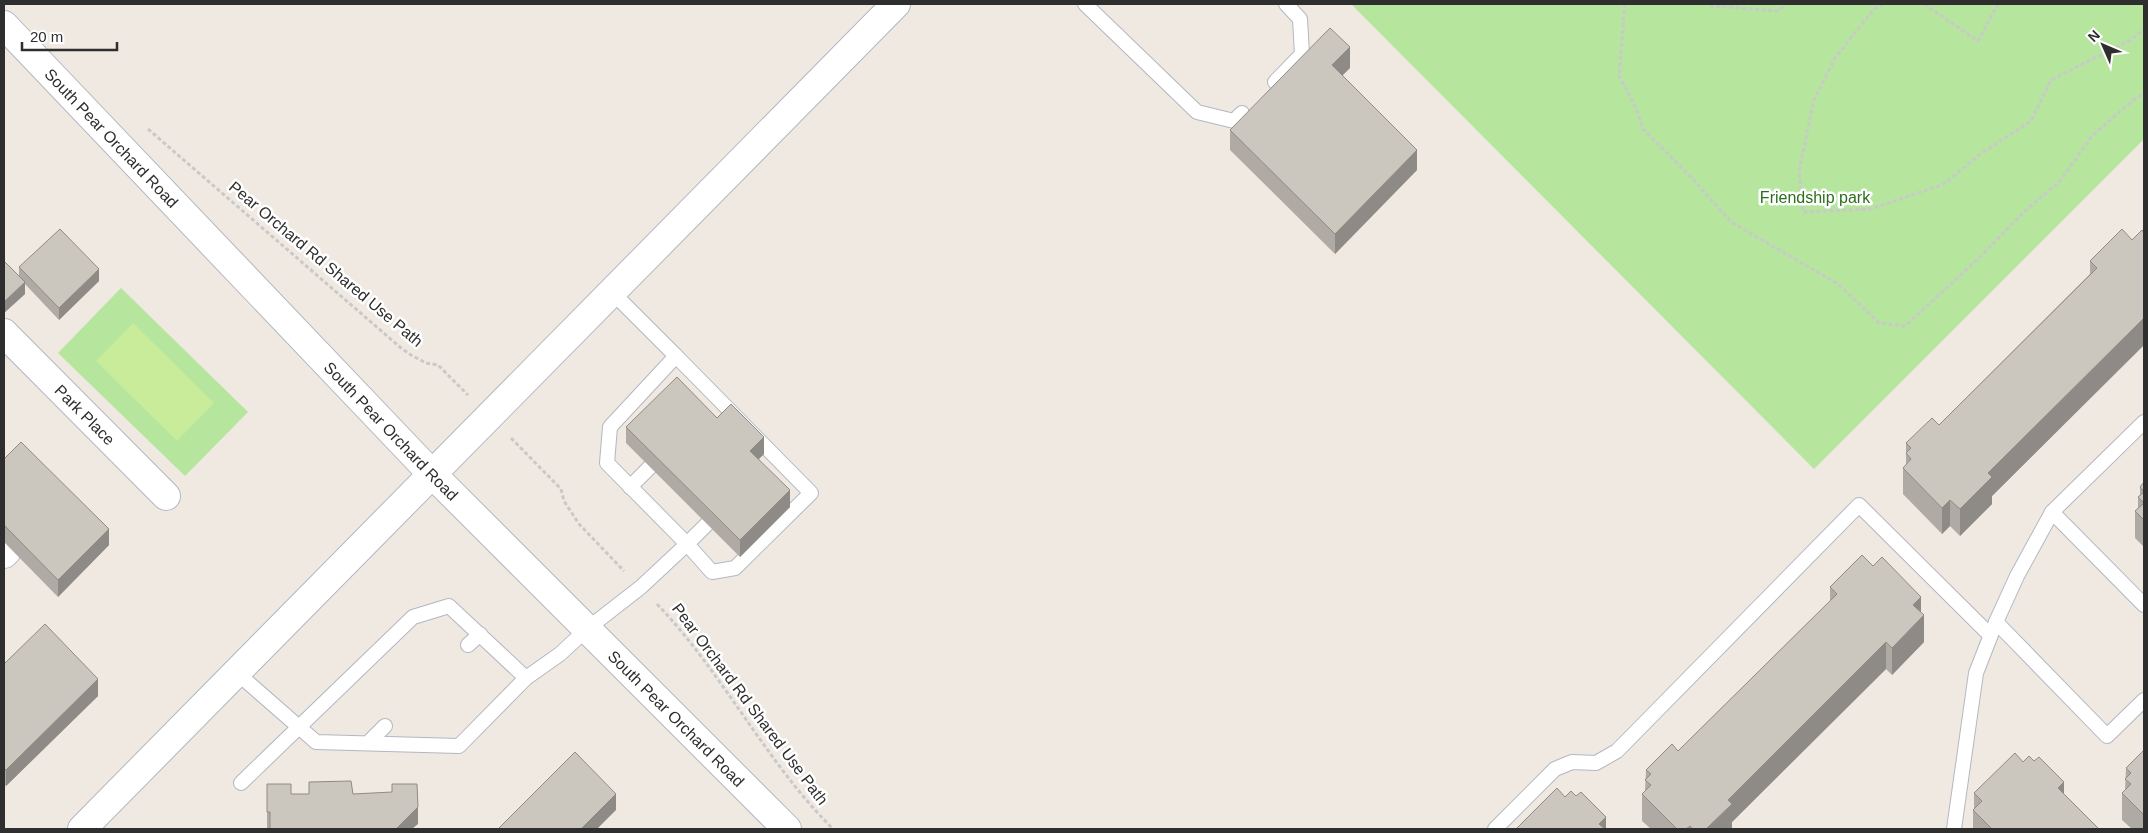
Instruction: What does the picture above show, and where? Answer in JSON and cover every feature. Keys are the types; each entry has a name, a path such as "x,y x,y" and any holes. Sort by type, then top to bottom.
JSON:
{"street":[{"path":"82,829 896,4"},
{"name":"South Pear Orchard Road","path":"4,27 432,474 787,829"},
{"name":"Park Place","path":"4,333 166,496"}],"lane":[{"path":"1085,4 1197,112 1234,120 1242,113"},
{"path":"1275,82 1302,54 1300,19 1286,4"},
{"path":"612,292 676,356 777,458 811,493 735,568 712,572 608,463 610,427 676,356"},
{"path":"705,410 717,398"},
{"path":"1954,829 1976,673 1990,635 2017,576 2052,512 2144,422"},
{"path":"764,470 777,458"},
{"path":"630,487 650,467"},
{"path":"1495,829 1555,769 1572,762 1596,763 1617,751 1859,505 1990,635"},
{"path":"2052,512 2144,605"},
{"path":"236,672 316,742 459,746 526,678 560,654 587,629 641,587 707,524"},
{"path":"241,783 413,617 449,606 526,678"},
{"path":"1996,622 2107,736 2144,700"},
{"path":"468,645 480,634"},
{"path":"368,743 385,726"}],"path":[{"path":"1625,4 1619,76 1635,106 1643,129 1691,177 1731,222 1838,284 1879,324 1905,326 1978,259 2025,211 2061,180 2091,137 2133,100 2144,93"},
{"path":"1711,4 1712,6 1779,11 1785,4"},
{"path":"1884,4 1874,9 1835,58 1814,100 1799,171 1803,212 1871,209 1944,184 1979,155 2031,121 2051,80 2131,40 2144,28"},
{"path":"1924,4 1978,41 1998,4"},
{"name":"Pear Orchard Rd Shared Use Path","path":"146,127 401,348 426,363 438,365 561,489 564,501 579,524 673,621 732,697 761,742 789,779 833,829"}],"green space":[{"name":"Friendship park","path":"1351,4 2144,4 2144,139 1814,469"},
{"path":"121,288 248,412 185,476 58,353"},
{"path":"133,323 214,403 177,441 96,361"}],"building":[{"path":"1330,28 1350,47 1332,65 1417,150 1335,234 1230,130"},
{"path":"60,229 99,269 59,308 19,267"},
{"path":"2122,229 2132,240 2142,230 2144,233 2144,318 1988,473 1992,477 1960,509 1950,500 1942,508 1903,468 1911,459 1906,453 1911,448 1906,443 1932,418 1939,425 2097,268 2090,261"},
{"path":"4,261 25,282 4,302"},
{"path":"677,377 717,418 731,404 764,437 750,451 790,490 740,540 626,427"},
{"path":"21,442 109,529 58,580 4,525 4,459"},
{"path":"2144,482 2144,492 2140,487"},
{"path":"2144,492 2144,503 2138,497"},
{"path":"2144,503 2144,520 2135,511"},
{"path":"1862,555 1873,566 1882,557 1921,597 1913,605 1924,615 1892,648 1886,642 1728,800 1732,804 1706,829 1693,829 1690,826 1686,829 1677,829 1642,794 1651,785 1645,780 1651,774 1646,770 1672,744 1678,751 1837,594 1830,587"},
{"path":"45,624 98,679 6,770 4,768 4,664"},
{"path":"2144,750 2144,815 2122,793 2131,784 2125,779 2131,773 2126,768"},
{"path":"575,752 616,794 581,829 498,829"},
{"path":"2015,753 2023,762 2029,756 2034,761 2039,757 2064,782 2058,788 2099,829 1992,829 1973,810 1982,801 1974,793"},
{"path":"351,781 353,794 392,792 392,784 417,784 418,807 396,829 270,829 270,812 267,812 267,784 291,784 291,794 309,794 309,782"},
{"path":"1557,788 1565,797 1571,791 1576,796 1581,792 1606,817 1599,824 1605,829 1518,829"}]}
